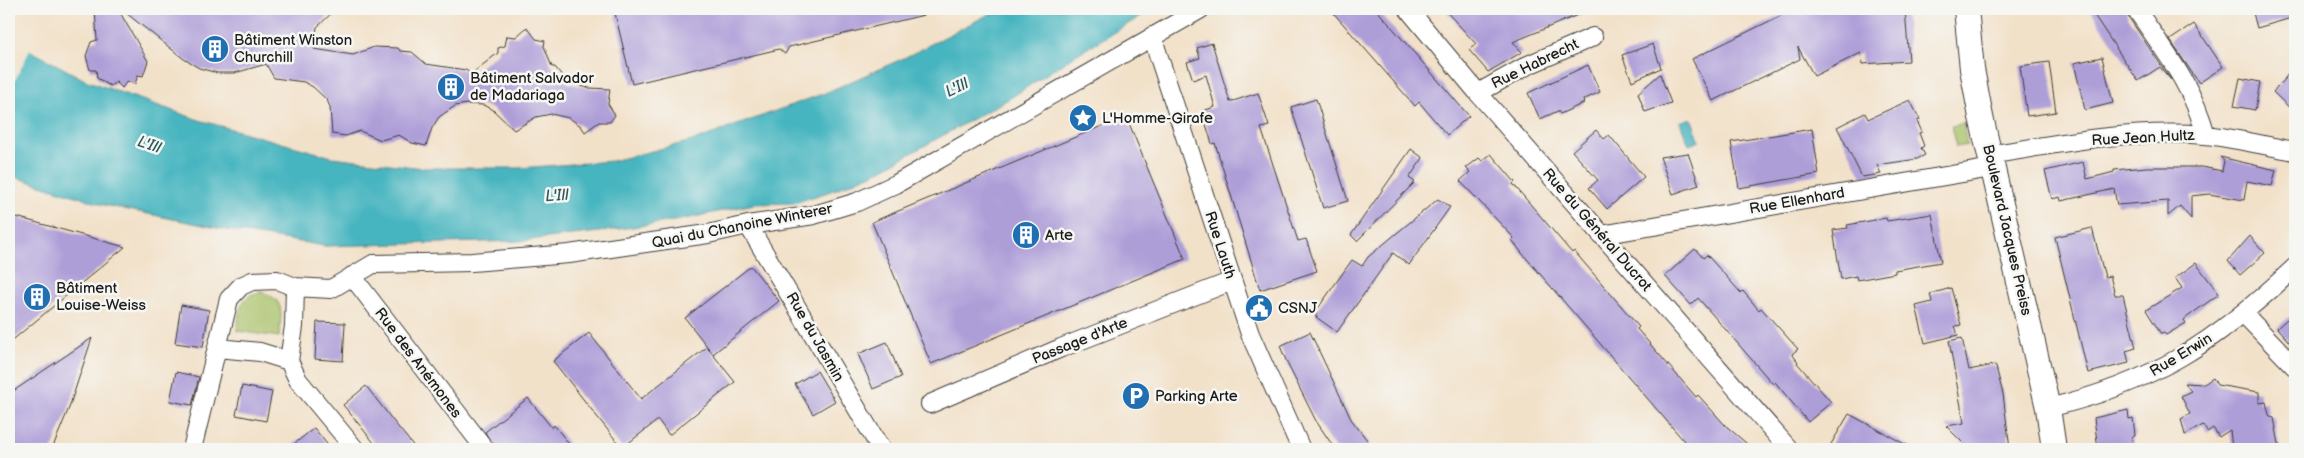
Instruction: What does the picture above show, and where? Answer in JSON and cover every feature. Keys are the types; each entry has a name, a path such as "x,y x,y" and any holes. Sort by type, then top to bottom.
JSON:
{"main road":[{"name":"Boulevard Jacques Preiss","path":"1966,9 1972,69 1991,162 2048,408 2054,449"}],"street":[{"name":"Quai du Chanoine Winterer","path":"192,449 229,299 240,286 252,280 278,280 295,286 331,289 372,264 472,262 569,254 708,234 748,224 814,215 864,199 976,139 1201,9"},
{"name":"Rue du Général Ducrot","path":"1408,9 1478,93 1789,449"},
{"path":"2136,9 2188,86 2196,101 2206,135"},
{"name":"Rue Lauth","path":"1152,36 1250,334 1302,449"},
{"name":"Rue Habrecht","path":"1478,93 1528,65 1593,37"},
{"name":"Rue Jean Hultz","path":"1991,162 2100,138 2146,135 2206,135 2295,151"},
{"name":"Rue Ellenhard","path":"1601,235 1991,162"},
{"name":"Rue du Jasmin","path":"748,224 881,449"},
{"name":"Rue Erwin","path":"2048,408 2102,394 2148,376 2193,350 2244,313 2295,268"},
{"name":"Rue des Anémones","path":"352,276 485,449"},
{"name":"Passage d'Arte","path":"930,404 1061,348 1232,281"},
{"path":"295,286 294,326 289,361 298,380 355,449"},
{"path":"2244,313 2295,367"},
{"path":"217,348 260,352 289,361"}],"green space":[{"path":"1963,124 1967,145 1956,147 1951,126"},
{"path":"261,292 275,299 279,304 281,315 279,337 237,331 241,306 244,301 248,297"}],"water":[{"name":"L'Ill","path":"999,9 1153,9 1074,56 1012,97 881,170 834,190 794,203 754,204 680,220 520,241 325,246 227,230 104,205 9,175 9,39 85,80 199,120 332,157 423,168 519,168 612,161 696,140 825,93 904,58"},
{"path":"1691,118 1700,141 1689,145 1680,122"}],"pier":[{"path":"16,40 31,48 9,92 9,54"}],"building":[{"path":"95,9 118,9 148,61 143,76 138,75 135,84 127,81 122,88 116,82 110,86 97,78 96,70 90,70 86,56 91,42 97,40"},
{"name":"Bâtiment Salvador de Madariaga","path":"121,9 336,9 317,27 314,49 353,55 374,47 398,48 400,51 412,52 426,64 466,70 471,74 498,53 498,48 505,46 507,36 516,37 527,27 536,39 545,41 544,46 552,67 555,67 568,83 589,88 610,89 608,104 615,115 610,122 599,122 585,132 581,126 569,118 551,114 536,117 514,130 492,109 483,105 467,104 455,106 439,117 432,128 426,146 412,143 399,135 381,140 360,131 346,136 332,134 330,107 327,100 313,87 304,82 274,78 266,64 235,73 217,73 199,68 184,59"},
{"path":"614,9 923,9 924,15 789,47 785,54 779,49 632,84"},
{"path":"1330,9 1376,9 1469,116 1447,135 1419,102 1415,106"},
{"path":"1444,9 1592,9 1513,42 1522,52 1488,72 1469,50 1476,44"},
{"path":"1781,9 1905,9 1909,61 1862,64 1861,53 1814,76 1798,47 1800,59 1713,101 1692,59 1784,14"},
{"path":"2090,9 2126,9 2127,15 2171,80 2160,67 2138,81"},
{"path":"2252,9 2295,9 2295,17 2257,28"},
{"path":"2194,24 2223,67 2199,83 2170,40"},
{"path":"1212,43 1230,102 1258,93 1269,126 1261,128 1298,241 1306,239 1317,271 1260,290 1215,143 1212,144 1202,111 1215,107 1206,75 1193,80 1187,62 1200,58 1197,48"},
{"path":"1653,44 1661,68 1632,81 1622,55"},
{"path":"2102,57 2113,103 2085,110 2074,63"},
{"path":"2049,62 2056,112 2027,116 2020,66"},
{"path":"1588,65 1600,92 1583,100 1584,103 1560,114 1558,111 1540,119 1528,93"},
{"path":"2295,66 2295,113 2273,92"},
{"path":"1660,74 1671,103 1645,112 1638,93"},
{"path":"2240,78 2260,82 2255,110 2234,106"},
{"path":"1316,99 1348,201 1323,208 1291,107"},
{"path":"1910,100 1920,120 1917,121 1922,132 1919,133 1924,146 1921,148 1925,155 1917,159 1877,165 1881,174 1862,177 1837,127 1865,113 1868,119"},
{"name":"Arte","path":"1126,116 1185,259 931,364 872,222"},
{"path":"1812,129 1819,174 1739,188 1731,142"},
{"path":"1596,130 1604,139 1609,135 1644,177 1607,209 1589,188 1598,180 1572,151"},
{"path":"1411,149 1423,158 1409,178 1415,182 1357,241 1351,235"},
{"path":"1688,153 1699,185 1673,194 1660,157"},
{"path":"1491,154 1515,182 1513,184 1572,253 1574,251 1639,327 1637,329 1696,397 1698,395 1725,425 1753,449 1691,449 1521,252 1512,240 1514,238 1460,181 1470,172 1466,168 1479,158 1482,161"},
{"path":"2220,157 2276,170 2272,186 2247,181 2244,200 2209,194 2191,196 2191,219 2180,206 2168,216 2168,201 2117,205 2114,189 2061,201 2060,197 2052,199 2045,171 2083,162 2087,179 2114,172 2114,170 2147,167 2202,167 2222,171 2224,161"},
{"path":"1438,199 1450,207 1409,265 1393,253 1337,332 1316,317 1316,311 1352,260 1362,266 1368,257"},
{"path":"1932,214 1941,262 1895,270 1895,273 1857,280 1856,276 1841,279 1833,230 1848,228 1847,225 1886,218 1887,221"},
{"name":"Bâtiment Louise-Weiss","path":"9,215 125,247 9,343"},
{"path":"2092,228 2105,277 2110,276 2115,295 2123,295 2136,348 2126,351 2129,363 2088,373 2055,237"},
{"path":"2250,236 2265,253 2240,275 2228,261"},
{"path":"1695,249 1703,258 1707,255 1741,293 1743,291 1759,310 1761,308 1798,349 1792,354 1797,363 1831,402 1808,422 1775,382 1773,384 1698,298 1691,305 1665,276"},
{"path":"2196,263 2219,294 2186,318 2184,320 2186,323 2166,335 2164,333 2161,334 2146,310 2182,288 2175,278"},
{"path":"751,266 779,301 713,354 685,318"},
{"path":"1951,288 1961,325 1955,326 1958,335 1925,343 1916,306 1932,302 1930,294"},
{"path":"181,305 209,310 203,347 175,343"},
{"path":"2295,312 2295,349 2277,328"},
{"path":"317,322 345,323 343,361 315,359"},
{"path":"1310,332 1351,419 1370,444 1361,449 1335,449 1316,421 1288,365 1280,346"},
{"path":"589,333 641,399 707,347 735,382 669,435 658,420 622,448 553,361"},
{"path":"92,338 69,408 52,449 9,449 9,394"},
{"path":"1962,338 1969,370 1993,365 1996,367 2003,394 2010,449 1969,449 1946,426 1964,423 1949,341"},
{"path":"887,342 901,377 873,389 858,354"},
{"path":"817,371 835,401 813,414 795,384"},
{"path":"176,372 199,377 192,405 170,401"},
{"path":"2213,378 2217,385 2259,392 2259,403 2266,402 2269,415 2274,418 2280,449 2232,449 2230,430 2219,437 2213,428 2207,432 2203,425 2185,435 2181,419 2190,414 2181,396 2191,391 2184,383 2204,384"},
{"path":"242,386 272,392 266,421 236,415"},
{"path":"366,386 416,449 379,449 343,405"},
{"path":"528,398 552,428 554,425 573,449 495,449 485,432"},
{"path":"2128,410 2129,419 2133,418 2135,435 2132,436 2134,449 2098,449 2094,418"},
{"path":"1849,414 1914,449 1828,449"},
{"path":"314,428 331,449 288,449"}],"place":[{"name":"Bâtiment Winston Churchill","path":"215,49"},
{"name":"Bâtiment Salvador de Madariaga","path":"451,87"},
{"name":"L'Homme-Girafe","path":"1083,118"},
{"name":"Arte","path":"1026,235"},
{"name":"Bâtiment Louise-Weiss","path":"37,297"},
{"name":"CSNJ","path":"1259,308"},
{"name":"Parking Arte","path":"1136,396"}]}
